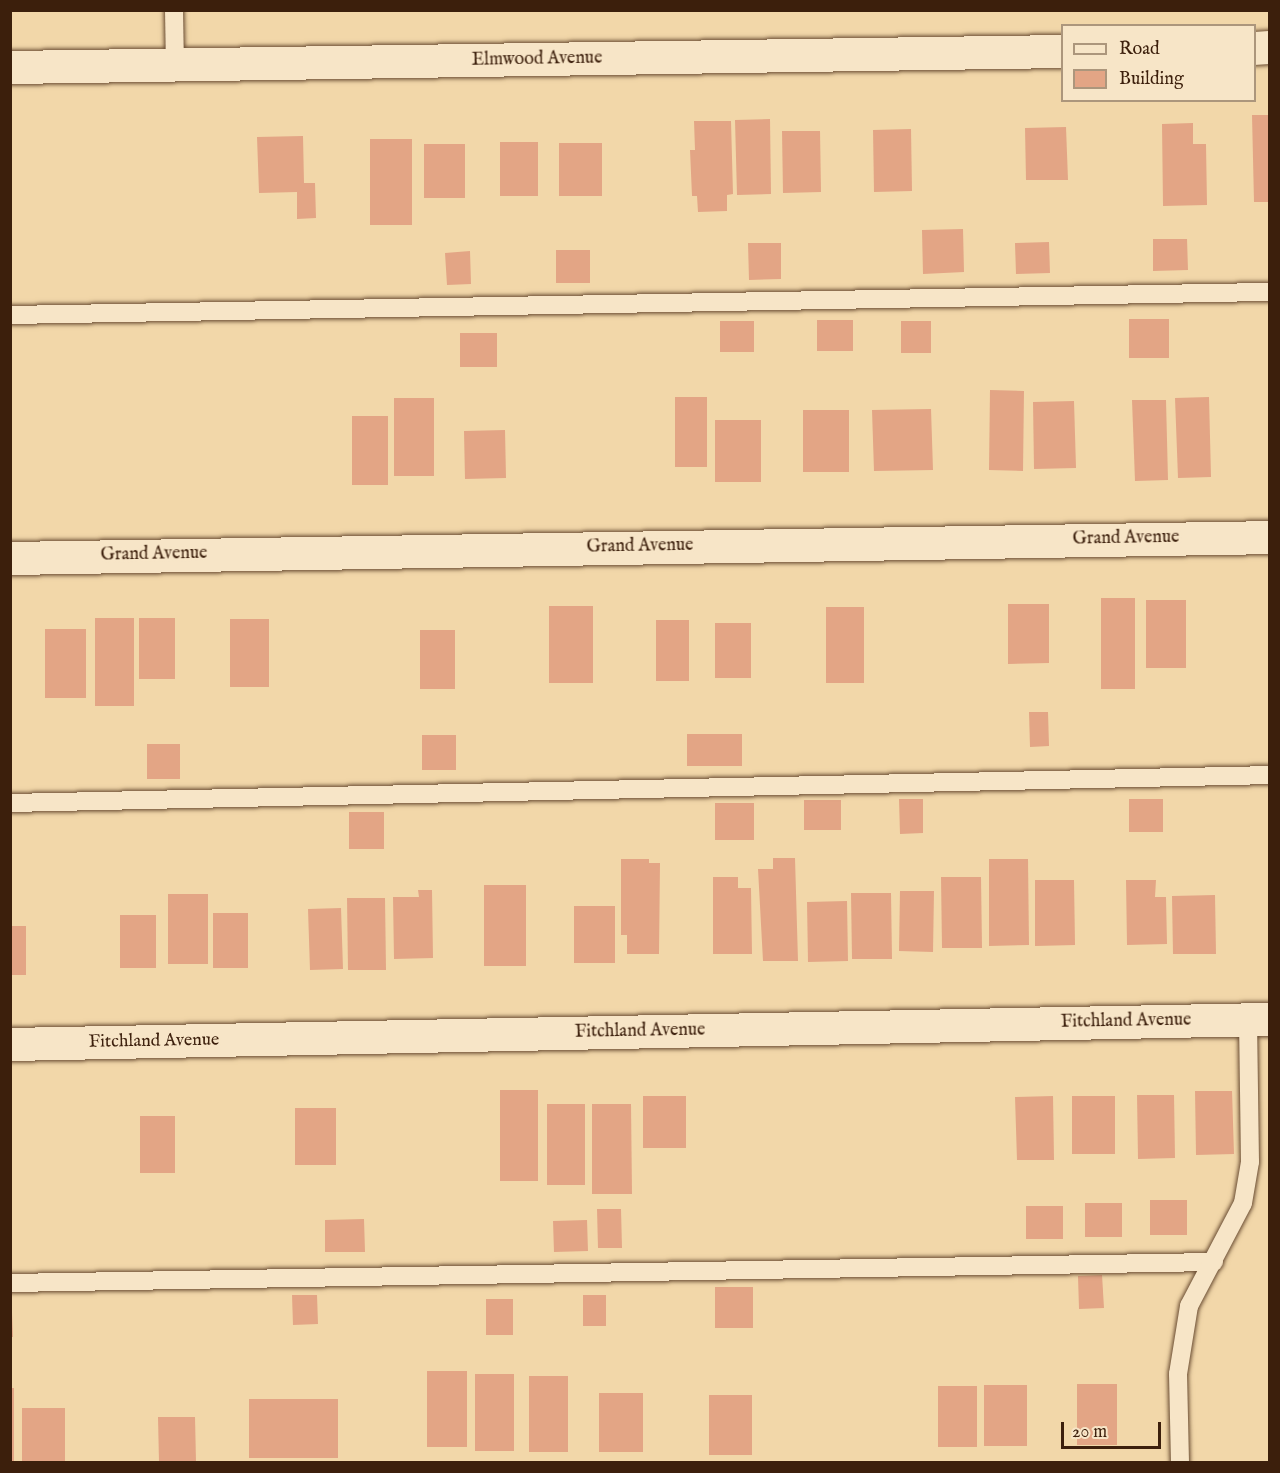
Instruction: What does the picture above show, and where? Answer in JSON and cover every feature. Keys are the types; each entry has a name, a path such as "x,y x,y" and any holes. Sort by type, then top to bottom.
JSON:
{"street":[{"name":"Elmwood Avenue","path":"10,67 1061,51"},
{"name":"Grand Avenue","path":"10,558 1269,537"},
{"name":"Fitchland Avenue","path":"10,1044 1259,1019"}],"lane":[{"path":"174,10 175,66"},
{"path":"10,315 1269,292"},
{"path":"10,803 1269,775"},
{"path":"1180,1462 1182,1341 1189,1306 1243,1203 1250,1161 1259,1019"},
{"path":"10,1283 1214,1262"}],"building":[{"path":"1252,115 1270,115 1270,202 1254,202"},
{"path":"770,119 771,194 737,195 735,120"},
{"path":"694,121 731,121 733,194 727,195 727,211 698,212 697,196 692,196 690,150 695,150"},
{"path":"1193,123 1193,144 1206,144 1207,205 1163,206 1162,124"},
{"path":"1066,127 1068,180 1026,180 1025,128"},
{"path":"911,129 912,191 874,192 873,130"},
{"path":"782,131 820,131 821,192 783,193"},
{"path":"303,136 304,183 315,183 316,218 297,219 297,192 259,193 257,137"},
{"path":"370,139 412,139 412,225 370,225"},
{"path":"500,142 538,142 538,196 500,196"},
{"path":"559,143 602,143 602,196 559,196"},
{"path":"424,144 465,144 465,198 424,198"},
{"path":"963,229 964,272 923,274 922,230"},
{"path":"1153,239 1187,239 1188,270 1153,271"},
{"path":"1049,242 1050,273 1016,274 1015,243"},
{"path":"748,243 781,243 781,279 749,280"},
{"path":"556,250 590,250 590,283 556,283"},
{"path":"470,251 471,284 447,285 445,253"},
{"path":"1129,319 1169,319 1169,358 1129,358"},
{"path":"817,320 853,320 853,351 817,351"},
{"path":"720,321 754,321 754,352 720,352"},
{"path":"901,321 931,321 931,353 901,353"},
{"path":"460,333 497,333 497,367 460,367"},
{"path":"990,390 1024,391 1023,471 989,470"},
{"path":"675,397 707,397 707,467 675,467"},
{"path":"1209,397 1211,477 1178,478 1175,398"},
{"path":"394,398 434,398 434,476 394,476"},
{"path":"1132,400 1166,400 1168,480 1135,481"},
{"path":"1074,401 1076,468 1034,469 1033,402"},
{"path":"931,409 933,470 874,471 872,410"},
{"path":"803,410 849,410 849,472 803,472"},
{"path":"352,416 388,416 388,485 352,485"},
{"path":"715,420 761,420 761,482 715,482"},
{"path":"505,430 506,478 465,479 464,431"},
{"path":"1101,598 1135,598 1135,689 1101,689"},
{"path":"1146,600 1186,600 1186,668 1146,668"},
{"path":"1008,604 1049,604 1049,663 1008,664"},
{"path":"549,606 593,606 593,683 549,683"},
{"path":"826,607 864,607 864,683 826,683"},
{"path":"95,618 134,618 134,706 95,706"},
{"path":"139,618 175,618 175,679 139,679"},
{"path":"230,619 269,619 269,687 230,687"},
{"path":"656,620 689,620 689,681 656,681"},
{"path":"715,623 751,623 751,678 715,678"},
{"path":"45,629 86,629 86,698 45,698"},
{"path":"420,630 455,630 455,689 420,689"},
{"path":"1029,712 1048,712 1049,746 1030,747"},
{"path":"687,734 742,734 742,766 687,766"},
{"path":"422,735 456,735 456,770 422,770"},
{"path":"147,744 180,744 180,779 147,779"},
{"path":"899,799 923,799 923,833 900,834"},
{"path":"1129,799 1163,799 1163,832 1129,832"},
{"path":"804,800 841,800 841,830 804,830"},
{"path":"715,803 754,803 754,840 715,840"},
{"path":"349,812 384,812 384,849 349,849"},
{"path":"773,858 795,858 798,961 763,961 758,869 773,869"},
{"path":"621,859 649,859 649,863 660,863 659,954 627,954 627,935 621,935"},
{"path":"989,859 1028,859 1029,945 989,946"},
{"path":"713,877 738,877 738,888 751,888 752,954 713,954"},
{"path":"941,877 981,877 982,948 942,948"},
{"path":"1035,880 1074,880 1075,945 1035,946"},
{"path":"1126,880 1156,880 1155,897 1166,897 1167,944 1127,945"},
{"path":"484,885 526,885 526,966 484,966"},
{"path":"418,890 432,890 433,958 394,959 393,897 419,897"},
{"path":"900,891 934,891 933,952 899,951"},
{"path":"851,893 891,893 892,959 852,959"},
{"path":"168,894 208,894 208,964 168,964"},
{"path":"1215,895 1216,954 1173,954 1172,896"},
{"path":"347,898 385,898 386,970 348,970"},
{"path":"847,901 848,961 808,962 807,902"},
{"path":"574,906 615,906 615,963 574,963"},
{"path":"341,908 343,969 310,970 308,909"},
{"path":"213,913 248,913 248,968 213,968"},
{"path":"120,915 156,915 156,968 120,968"},
{"path":"10,926 26,926 26,975 10,975"},
{"path":"500,1090 538,1090 538,1181 500,1181"},
{"path":"1195,1091 1232,1091 1234,1154 1196,1155"},
{"path":"1137,1095 1174,1095 1175,1158 1138,1159"},
{"path":"643,1096 686,1096 686,1148 643,1148"},
{"path":"1053,1096 1054,1160 1017,1160 1015,1097"},
{"path":"1072,1096 1115,1096 1115,1154 1072,1154"},
{"path":"547,1104 585,1104 585,1185 547,1185"},
{"path":"592,1104 631,1104 632,1194 592,1194"},
{"path":"295,1108 336,1108 336,1165 295,1165"},
{"path":"140,1116 175,1116 175,1173 140,1173"},
{"path":"1150,1200 1187,1200 1187,1235 1150,1235"},
{"path":"1085,1203 1122,1203 1122,1237 1085,1237"},
{"path":"1026,1206 1063,1206 1063,1239 1026,1239"},
{"path":"597,1209 621,1209 622,1248 598,1248"},
{"path":"364,1219 365,1252 325,1252 325,1220"},
{"path":"587,1220 588,1251 554,1252 553,1221"},
{"path":"1102,1275 1104,1308 1079,1309 1078,1276"},
{"path":"715,1287 753,1287 753,1328 715,1328"},
{"path":"292,1295 317,1295 318,1324 293,1325"},
{"path":"583,1295 606,1295 606,1326 583,1326"},
{"path":"486,1299 513,1299 513,1335 486,1335"},
{"path":"10,1313 12,1313 13,1337 10,1337"},
{"path":"427,1371 467,1371 467,1447 427,1447"},
{"path":"475,1374 514,1374 514,1451 475,1451"},
{"path":"529,1376 568,1376 568,1452 529,1452"},
{"path":"1077,1384 1117,1384 1117,1445 1077,1445"},
{"path":"984,1385 1027,1385 1027,1446 984,1446"},
{"path":"938,1386 977,1386 977,1447 938,1447"},
{"path":"10,1388 14,1388 14,1462 10,1462"},
{"path":"599,1393 643,1393 643,1452 599,1452"},
{"path":"709,1395 752,1395 752,1455 709,1455"},
{"path":"249,1399 338,1399 338,1458 249,1458"},
{"path":"22,1408 65,1408 65,1462 22,1462"},
{"path":"158,1417 195,1417 196,1462 159,1462"}]}
